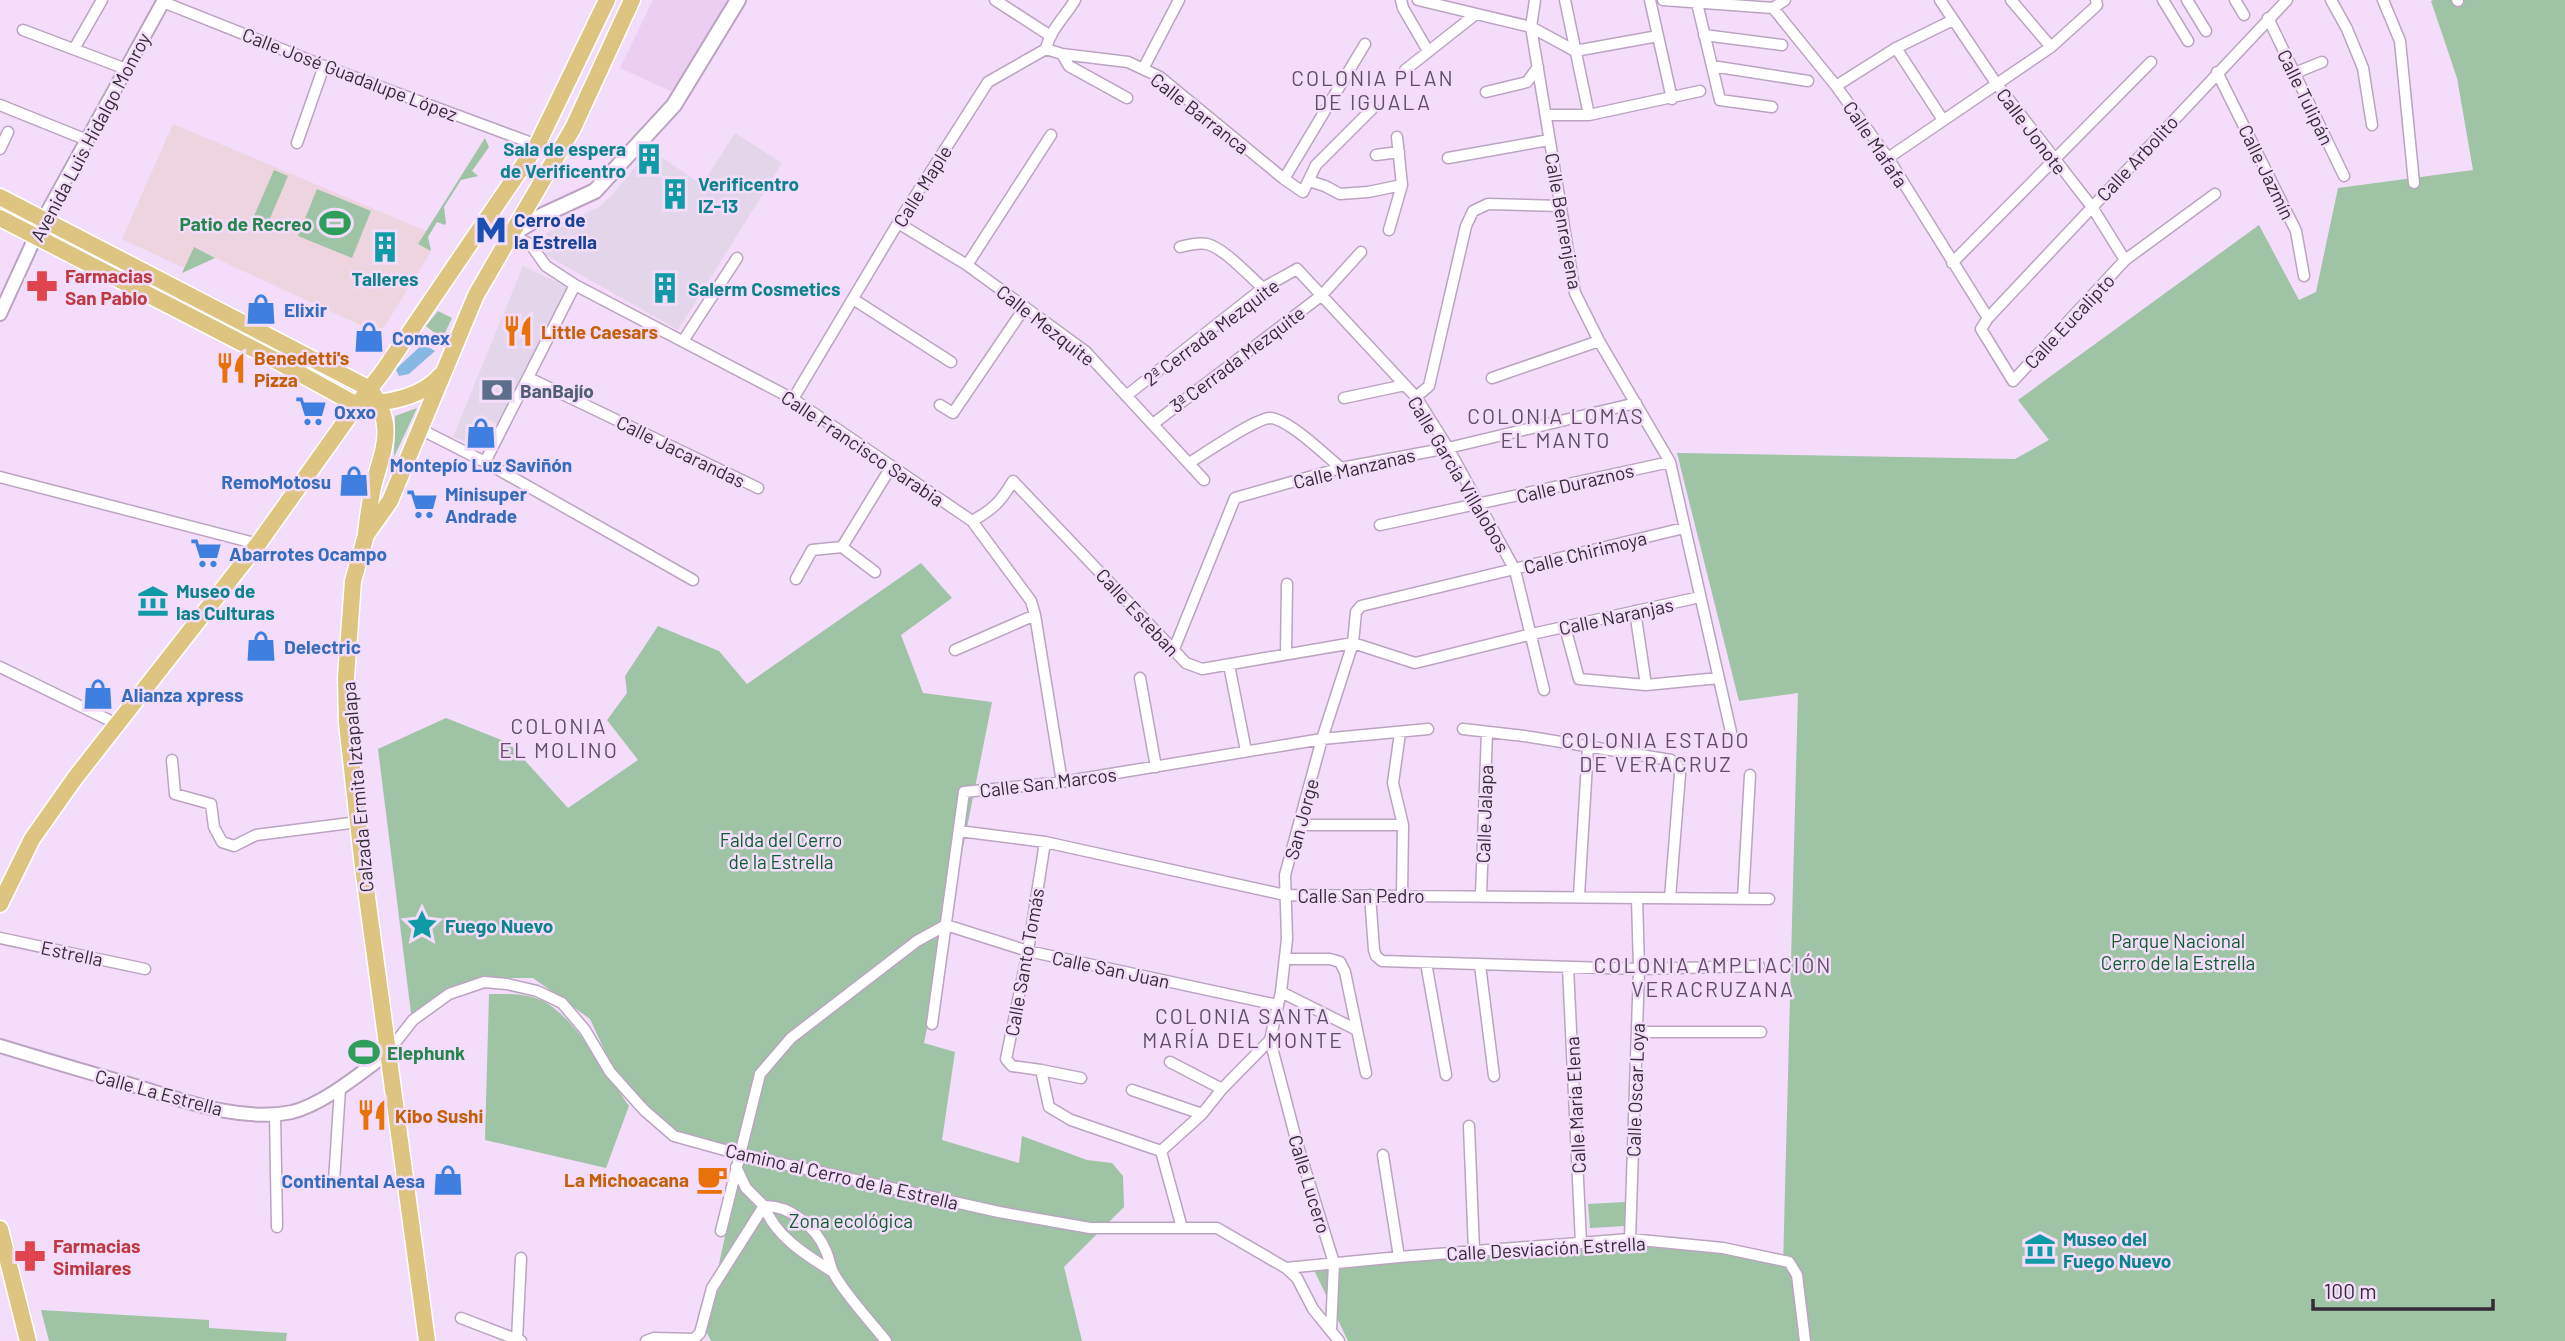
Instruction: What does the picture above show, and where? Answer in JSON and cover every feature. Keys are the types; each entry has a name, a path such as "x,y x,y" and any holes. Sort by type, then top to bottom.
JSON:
{"main road":[{"path":"374,396 537,145 607,0"},
{"name":"Calzada Ermita Iztapalapa","path":"427,1341 347,723 346,677 353,581 366,535 390,501 476,295 573,128 632,0"},
{"path":"512,234 543,215 595,191 674,105 738,0"},
{"path":"0,197 283,342 374,396 384,422 385,446 371,497 366,535"},
{"path":"0,218 357,405"},
{"path":"273,359 283,342"},
{"path":"0,904 32,839 117,724 258,544 357,405 374,396 422,391 438,379 450,362"},
{"path":"0,1228 5,1265 28,1341"}],"street":[{"path":"74,49 102,0"},
{"path":"995,0 1049,35"},
{"path":"1046,49 1049,35 1063,20 1075,0"},
{"path":"1143,69 1179,0"},
{"path":"1401,0 1428,51"},
{"path":"1418,0 1464,5 1476,14 1531,27 1576,51 1658,36"},
{"name":"Calle Benrenjena","path":"1535,0 1531,27 1576,293 1599,341 1670,462 1731,732"},
{"path":"1565,0 1590,115"},
{"path":"1650,0 1672,99"},
{"path":"1663,0 1773,8 1785,0"},
{"name":"Calle Jonote","path":"1940,0 1996,83 2053,160 2092,206 2125,260"},
{"path":"2011,0 2051,47"},
{"path":"1888,158 2051,47 2097,5 2096,0"},
{"path":"2163,0 2189,41"},
{"path":"2188,0 2206,31"},
{"path":"2235,0 2244,15"},
{"path":"2330,0 2347,29 2363,68 2372,125"},
{"path":"2383,0 2400,40 2414,183"},
{"name":"Calle José Guadalupe López","path":"163,1 537,145"},
{"name":"Avenida Luis Hidalgo Monroy","path":"0,314 44,218 163,1"},
{"name":"Calle Arbolito","path":"1988,318 2285,1"},
{"path":"1697,3 1720,100 1772,107"},
{"name":"Calle Mafafa","path":"1773,8 1836,86 1888,158 1988,318 1981,329 2013,381"},
{"path":"1405,70 1476,14"},
{"name":"Calle Tulipán","path":"2268,18 2344,176"},
{"path":"1836,86 1896,48 1953,20"},
{"path":"23,30 126,69"},
{"path":"1704,35 1782,45"},
{"path":"1284,179 1365,44"},
{"path":"1896,48 1943,120"},
{"name":"Calle Barranca","path":"1046,49 1062,54 1128,62 1160,77 1284,179 1303,192 1309,181"},
{"name":"Calle Maple","path":"793,399 898,223 988,82 1046,49"},
{"path":"1062,54 1069,65 1127,98"},
{"path":"1952,262 2151,62"},
{"path":"2295,73 2322,62"},
{"path":"297,142 324,65"},
{"path":"1712,65 1808,81"},
{"path":"1486,92 1527,82 1538,67"},
{"name":"Calle Jazmín","path":"2217,72 2295,231 2304,276"},
{"path":"1545,115 1590,115 1700,91"},
{"path":"0,105 87,140"},
{"path":"1373,108 1316,165 1309,181 1340,194 1402,185"},
{"path":"1,146 8,132"},
{"path":"967,265 1051,135"},
{"path":"1389,230 1402,185 1397,137"},
{"path":"1448,158 1549,140"},
{"path":"1376,155 1399,152"},
{"name":"Calle Eucalipto","path":"2013,381 2125,260 2215,194"},
{"path":"1416,397 1429,386 1466,226 1473,211 1488,204 1560,206"},
{"name":"Calle Mezquite","path":"898,223 967,265 1085,351 1204,480"},
{"name":"Calle Francisco Sarabia","path":"512,234 531,245 546,266 575,285 793,399 972,521 1031,601 1062,782"},
{"path":"1180,247 1207,244 1220,250 1264,288"},
{"name":"3ª Cerrada Mezquite","path":"1153,424 1322,295 1361,251"},
{"path":"683,341 737,258"},
{"name":"Calle García Villalobos","path":"1297,269 1416,397 1448,448 1515,570 1544,690"},
{"name":"2ª Cerrada Mezquite","path":"1126,396 1264,288 1297,269"},
{"path":"485,462 575,285"},
{"path":"853,299 951,362"},
{"path":"940,405 953,413 1025,307"},
{"path":"1492,378 1599,341"},
{"name":"Calle Jacarandas","path":"529,378 758,488"},
{"path":"1344,398 1405,385"},
{"name":"Calle Manzanas","path":"1174,649 1235,498 1341,468 1448,448 1636,403"},
{"path":"1189,463 1253,424 1269,418 1284,422 1341,468"},
{"path":"420,429 485,462 693,580"},
{"name":"Calle Duraznos","path":"1380,525 1670,462"},
{"path":"842,547 891,467"},
{"path":"0,477 258,544"},
{"name":"Calle Esteban","path":"972,521 1001,501 1013,481 1186,663 1193,667 1202,669 1229,665 1353,643"},
{"name":"Calle Chirimoya","path":"1353,643 1356,612 1361,606 1684,528"},
{"path":"796,579 812,550 842,547 875,572"},
{"path":"1286,654 1287,584"},
{"name":"Calle Naranjas","path":"1353,643 1415,663 1700,597"},
{"path":"1635,611 1646,685"},
{"path":"956,650 1035,615"},
{"path":"1566,626 1579,679 1646,685 1719,678"},
{"name":"San Jorge","path":"1270,1040 1281,992 1287,939 1285,875 1322,739 1353,643"},
{"path":"1229,665 1246,751"},
{"path":"0,667 117,724"},
{"path":"1140,678 1156,767"},
{"name":"Calle San Marcos","path":"932,1024 964,792 1062,782 1322,739 1428,729"},
{"path":"1463,729 1671,760 1677,765 1680,774 1670,898"},
{"name":"Calle Jalapa","path":"1481,896 1487,732"},
{"path":"1400,733 1393,783 1403,825 1402,895"},
{"path":"1579,896 1588,747"},
{"path":"172,760 175,794 211,804 214,827 222,842 234,846 256,835 358,822"},
{"path":"1744,899 1750,775"},
{"path":"1300,825 1403,825"},
{"name":"Calle San Pedro","path":"959,831 1045,842 1285,895 1769,899"},
{"name":"Calle Santo Tomás","path":"1041,1070 1012,1066 1006,1059 1028,951 1045,842"},
{"path":"1370,895 1376,956 1381,961 1639,970 1759,967"},
{"name":"Calle Oscar Loya","path":"1630,1239 1639,970 1637,898"},
{"path":"721,1231 760,1074 791,1038 916,941 946,925"},
{"name":"Calle San Juan","path":"946,925 1028,951 1277,1005"},
{"name":"Estrella","path":"0,938 145,969"},
{"path":"1285,959 1340,961 1345,972 1366,1073"},
{"path":"1426,963 1446,1075"},
{"path":"1480,965 1494,1076"},
{"name":"Calle María Elena","path":"1568,967 1581,1243"},
{"name":"Camino al Cerro de la Estrella","path":"388,1053 413,1020 449,994 484,982 507,984 537,992 562,1003 585,1030 610,1072 644,1110 674,1136 739,1154 999,1212 1090,1228 1217,1228 1286,1268 1297,1278 1313,1309 1339,1341"},
{"path":"1281,992 1355,1029"},
{"path":"1637,1032 1761,1032"},
{"path":"1161,1152 1202,1114 1222,1089 1270,1040"},
{"name":"Calle Lucero","path":"1270,1040 1297,1143 1334,1263 1331,1330"},
{"name":"Calle La Estrella","path":"0,1046 204,1107 239,1113 275,1114 294,1111 340,1089 388,1053"},
{"path":"1170,1062 1222,1089"},
{"path":"1081,1077 1041,1070 1049,1107 1071,1120 1161,1152"},
{"path":"334,1181 340,1089"},
{"path":"1132,1090 1202,1114"},
{"path":"275,1114 277,1227"},
{"path":"1469,1126 1474,1250"},
{"path":"1161,1152 1182,1228"},
{"path":"1383,1156 1399,1256"},
{"path":"736,1167 746,1188 764,1206 770,1222 787,1240 833,1272 886,1341"},
{"path":"764,1206 789,1209 812,1230 826,1249 833,1272"},
{"path":"646,1341 654,1338 694,1339 700,1333 712,1288 764,1206"},
{"name":"Calle Desviación Estrella","path":"1286,1268 1399,1256 1630,1239 1723,1248 1789,1262 1797,1275 1805,1341"},
{"path":"461,1318 519,1340 521,1258"}],"shaded area":[{"path":"653,0 729,0 675,93 620,68"},
{"path":"173,124 426,231 418,244 431,251 380,334 215,258 182,273 184,268 122,239"},
{"path":"735,133 782,163 678,330 546,255 546,233 599,207 650,149 702,185"},
{"path":"523,266 568,287 498,424 477,416 465,442 453,437"}],"green space":[{"name":"Parque Nacional Cerro de la Estrella","path":"2565,0 2565,1341 1348,1341 1314,1270 1647,1236 1783,1266 1798,693 1739,701 1677,453 2015,459 2049,440 2018,400 2259,225 2299,300 2316,292 2338,188 2473,170 2457,78 2431,1"},
{"path":"485,138 489,147 472,171 478,176 461,180 444,207 445,225 437,222 428,237 431,251 418,244"},
{"path":"274,170 288,176 265,230 251,223"},
{"name":"Patio de Recreo","path":"317,189 371,211 352,258 298,236"},
{"path":"194,247 215,258 182,273"},
{"path":"438,311 452,318 442,339 426,326"},
{"path":"417,408 394,457 395,416"},
{"name":"Falda del Cerro de la Estrella","path":"921,563 952,598 901,635 923,693 992,702 924,1043 955,1052 942,1140 1019,1163 1022,1136 1087,1160 1112,1163 1123,1176 1124,1207 1064,1267 1082,1341 711,1341 705,1329 743,1153 681,1137 615,1073 590,1019 533,978 482,978 412,1021 378,749 446,718 509,743 568,808 638,760 607,720 627,693 625,676 658,626 719,651 747,684"},
{"path":"489,994 537,998 556,1009 568,1020 601,1063 629,1106 606,1168 485,1140"},
{"path":"1625,1202 1625,1226 1590,1228 1588,1204"},
{"path":"41,1310 209,1320 209,1328 287,1333 286,1341 49,1341"}],"water":[{"path":"423,344 435,351 409,374 399,376 396,370 398,367"}],"place":[{"name":"Sala de espera de Verificentro","path":"649,159"},
{"name":"Verificentro IZ-13","path":"675,194"},
{"name":"Patio de Recreo","path":"335,223"},
{"name":"Cerro de la Estrella","path":"491,230"},
{"name":"Talleres","path":"385,247"},
{"name":"Farmacias San Pablo","path":"42,286"},
{"name":"Salerm Cosmetics","path":"665,288"},
{"name":"Elixir","path":"261,309"},
{"name":"Little Caesars","path":"518,331"},
{"name":"Comex","path":"369,337"},
{"name":"Benedetti's Pizza","path":"231,368"},
{"name":"BanBajío","path":"497,390"},
{"name":"Oxxo","path":"311,411"},
{"name":"Montepío Luz Saviñón","path":"481,433"},
{"name":"RemoMotosu","path":"354,481"},
{"name":"Minisuper Andrade","path":"422,504"},
{"name":"Abarrotes Ocampo","path":"206,553"},
{"name":"Museo de las Culturas","path":"153,601"},
{"name":"Delectric","path":"261,646"},
{"name":"Alianza xpress","path":"98,694"},
{"name":"Fuego Nuevo","path":"422,925"},
{"name":"Elephunk","path":"364,1052"},
{"name":"Kibo Sushi","path":"372,1115"},
{"name":"La Michoacana","path":"712,1179"},
{"name":"Continental Aesa","path":"448,1180"},
{"name":"Museo del Fuego Nuevo","path":"2040,1249"},
{"name":"Farmacias Similares","path":"30,1256"}],"district":[{"name":"COLONIA PLAN DE IGUALA","path":"1373,89"},
{"name":"COLONIA LOMAS EL MANTO","path":"1556,427"},
{"name":"COLONIA EL MOLINO","path":"559,737"},
{"name":"COLONIA ESTADO DE VERACRUZ","path":"1656,751"},
{"name":"COLONIA AMPLIACIÓN VERACRUZANA","path":"1713,976"},
{"name":"COLONIA SANTA MARÍA DEL MONTE","path":"1243,1027"}],"park label":[{"name":"Zona ecológica","path":"851,1220"}]}
